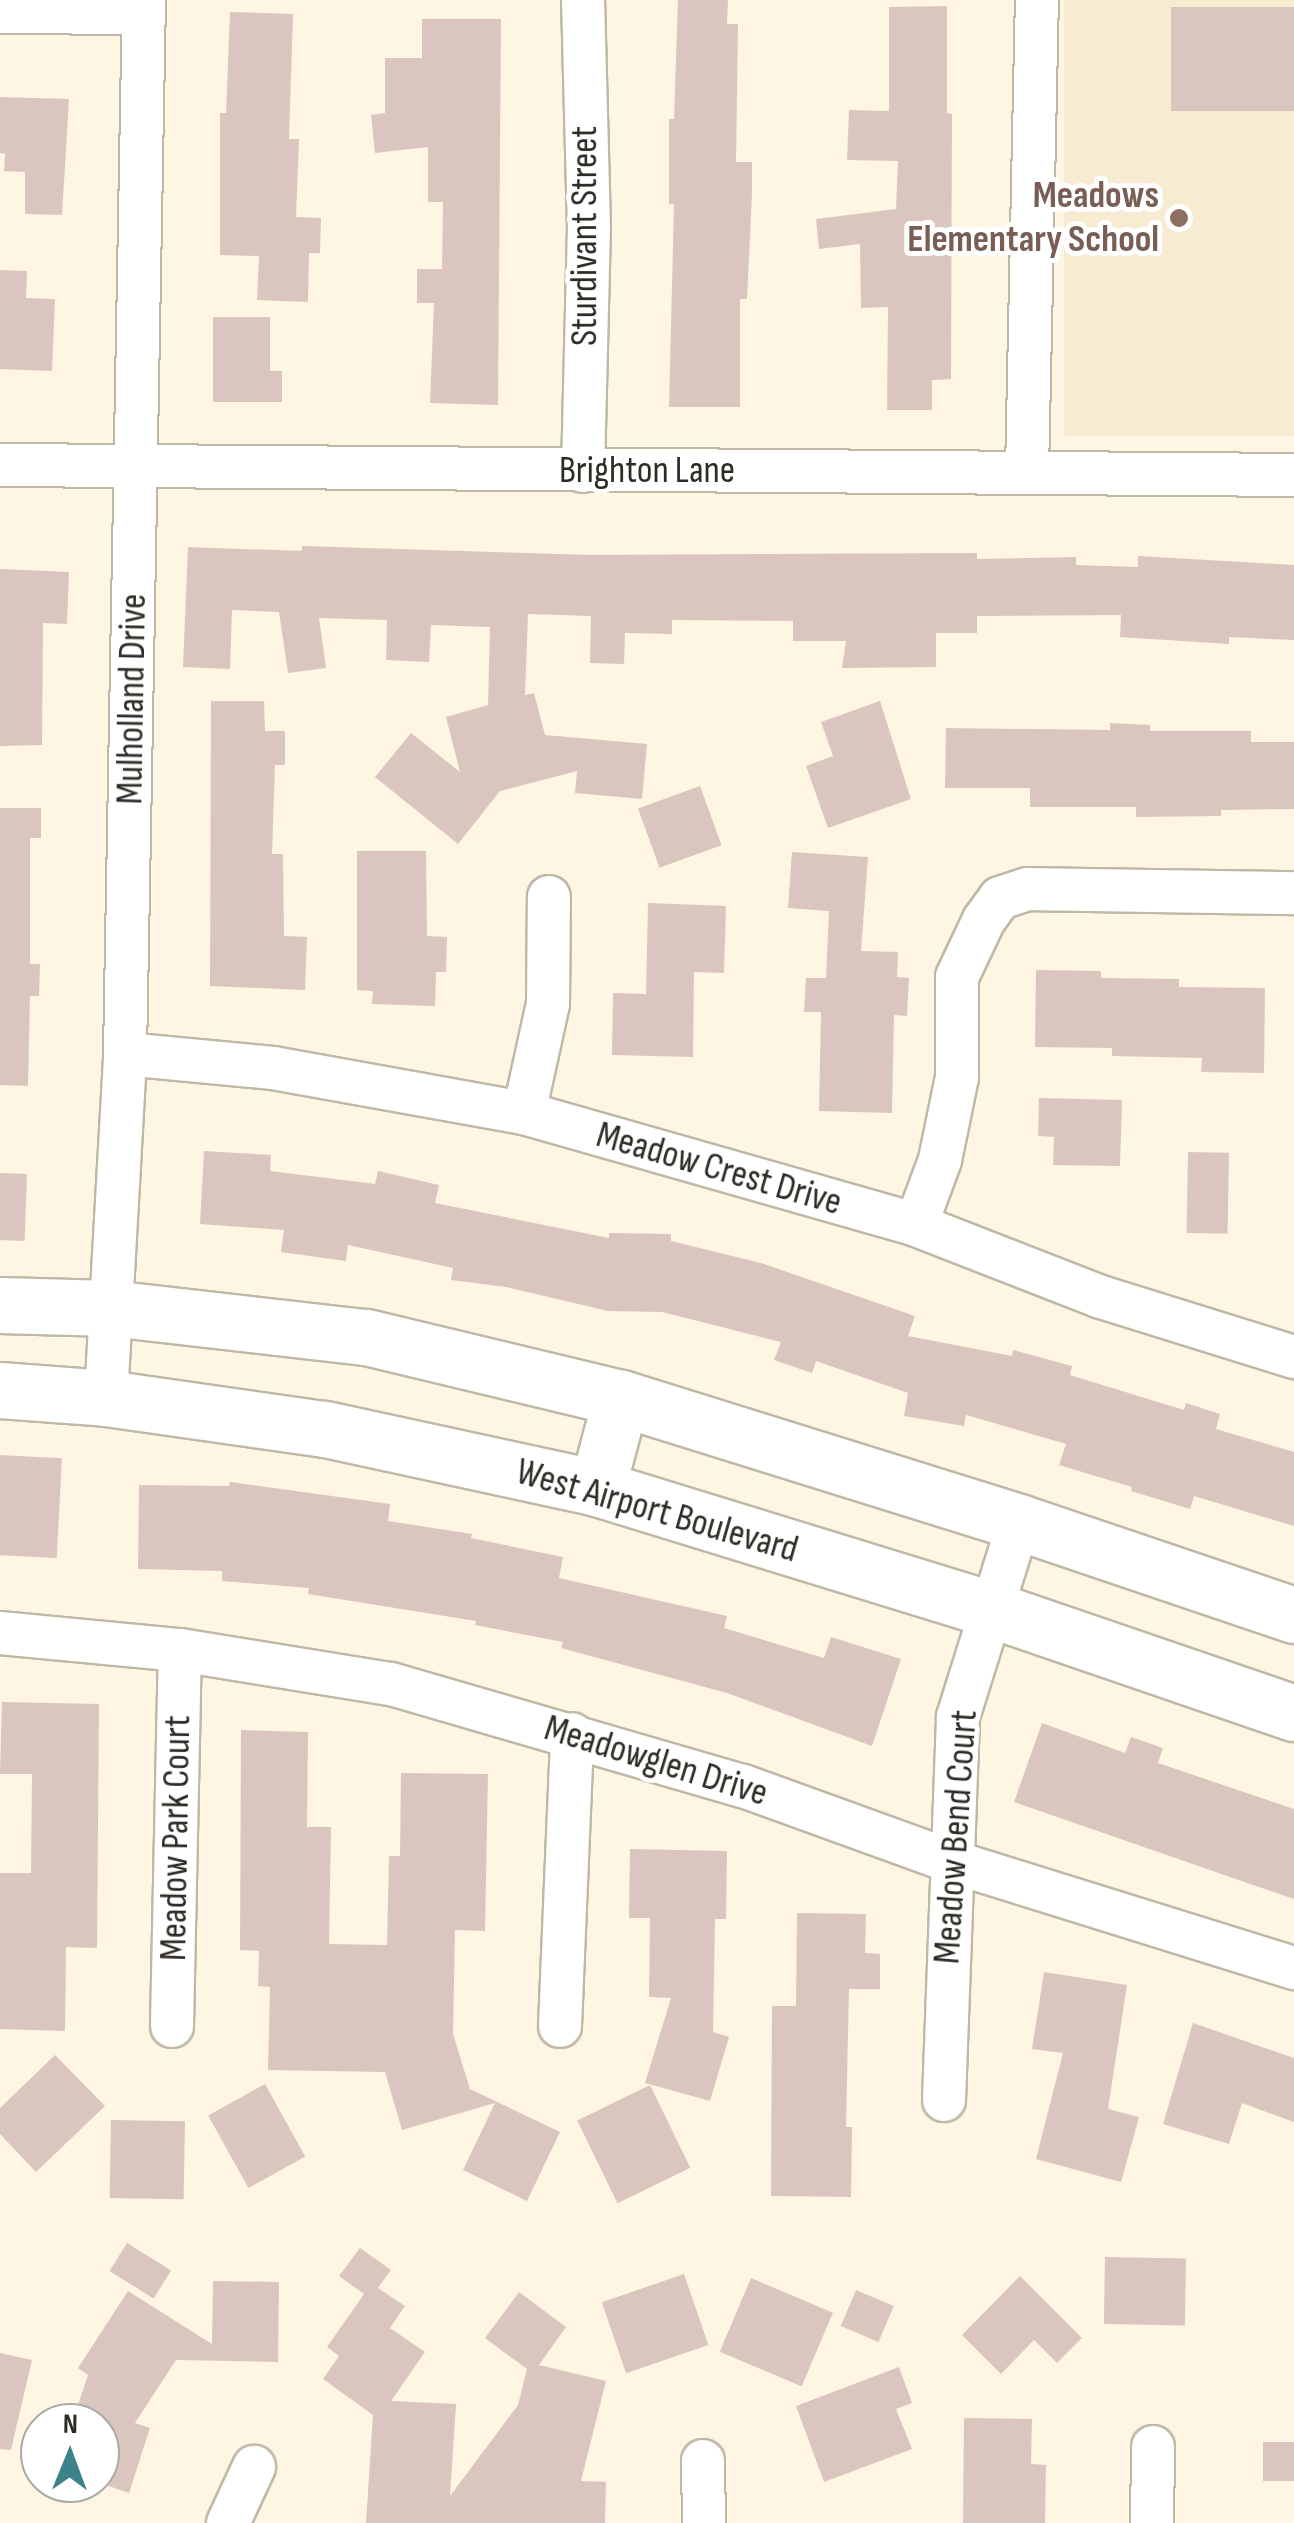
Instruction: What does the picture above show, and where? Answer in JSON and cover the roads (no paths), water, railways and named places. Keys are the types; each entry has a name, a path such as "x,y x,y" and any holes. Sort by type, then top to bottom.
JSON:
{"main road":[{"path":"0,1305 110,1308 366,1336 621,1398 1019,1522 1294,1615"},
{"name":"West Airport Boulevard","path":"0,1390 106,1398 325,1429 597,1488 990,1609 1294,1713"},
{"path":"597,1488 621,1398"}],"street":[{"name":"Sturdivant Street","path":"583,0 588,228 583,472"},
{"path":"1027,472 1037,0"},
{"path":"0,12 144,7"},
{"name":"Mulholland Drive","path":"106,1398 125,1054 144,7"},
{"name":"Brighton Lane","path":"0,464 583,472 1294,475"},
{"path":"916,1225 940,1160 957,1077 956,977 984,920 1000,898 1028,889 1294,893"},
{"path":"524,1113 548,1004 549,897"},
{"name":"Meadow Crest Drive","path":"125,1054 273,1068 524,1113 916,1225 1101,1297 1294,1357"},
{"name":"Meadow Bend Court","path":"944,2100 958,1717 1019,1522"},
{"name":"Meadowglen Drive","path":"0,1633 180,1650 391,1684 743,1786 950,1861 1294,1968"},
{"name":"Meadow Park Court","path":"172,2026 180,1650"},
{"path":"560,2026 572,1734"},
{"path":"1152,2523 1153,2447"},
{"path":"703,2462 704,2523"},
{"path":"228,2523 254,2467"}],"place":[{"name":"Meadows Elementary School","path":"1179,218"}]}
